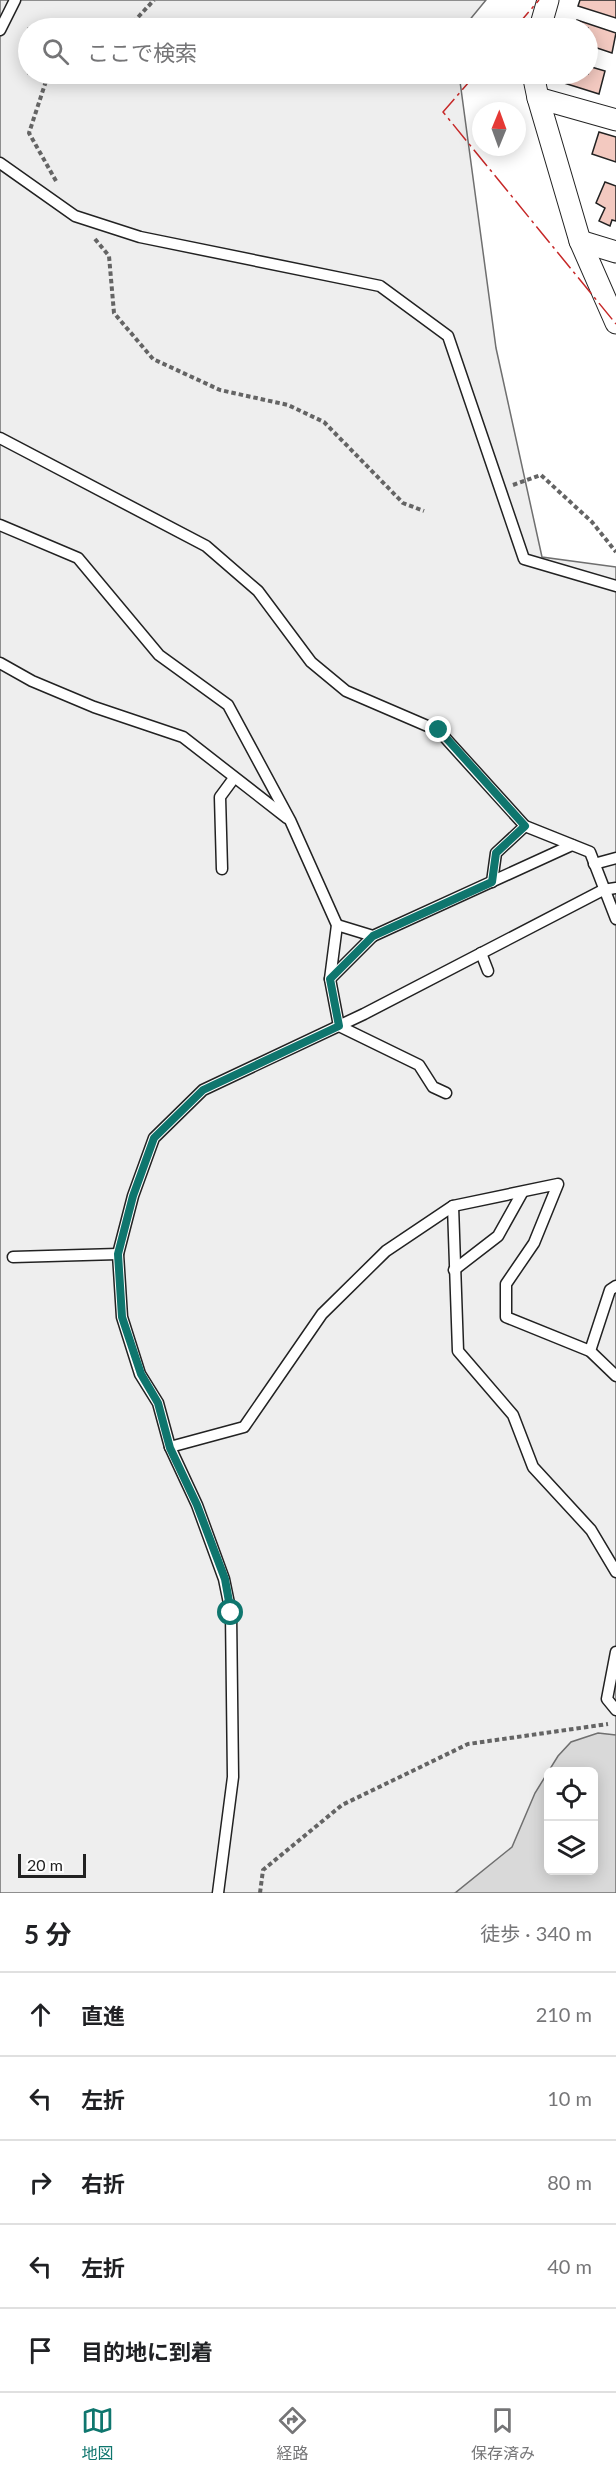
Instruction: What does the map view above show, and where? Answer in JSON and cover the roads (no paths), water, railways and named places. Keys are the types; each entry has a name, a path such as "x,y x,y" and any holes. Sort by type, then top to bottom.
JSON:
{"street":[{"path":"543,18 548,0"},
{"path":"535,84 580,241 616,323"},
{"path":"538,98 616,120"},
{"path":"580,241 616,252"}],"lane":[{"path":"0,30 15,0"},
{"path":"0,163 75,216 140,237 380,286 448,336 524,559 616,586"},
{"path":"0,438 206,546 258,591 311,662 345,691 439,730 525,826 590,852 616,919"},
{"path":"0,525 78,558 159,655 228,705 290,820 337,924 330,979 339,1026"},
{"path":"0,663 32,681 94,707 183,737 290,820"},
{"path":"222,869 220,797 234,778"},
{"path":"492,882 496,853 525,826"},
{"path":"330,979 373,936 572,845"},
{"path":"594,864 616,858"},
{"path":"218,1893 233,1777 231,1613 225,1579 197,1505 170,1448 158,1403 141,1374 122,1317 118,1254 133,1196 154,1138 203,1090 339,1026 603,890 616,888"},
{"path":"337,924 373,936"},
{"path":"481,953 488,971"},
{"path":"339,1026 418,1065 433,1087 446,1093"},
{"path":"170,1448 244,1427 322,1314 386,1251 453,1206 558,1184 534,1244 506,1284 506,1317 590,1351 616,1376"},
{"path":"454,1270 498,1236 522,1193"},
{"path":"453,1206 458,1352 513,1415 533,1467 591,1530 616,1572"},
{"path":"14,1257 118,1254"},
{"path":"590,1351 610,1290 616,1286"},
{"path":"616,1652 607,1699 616,1710"}]}
